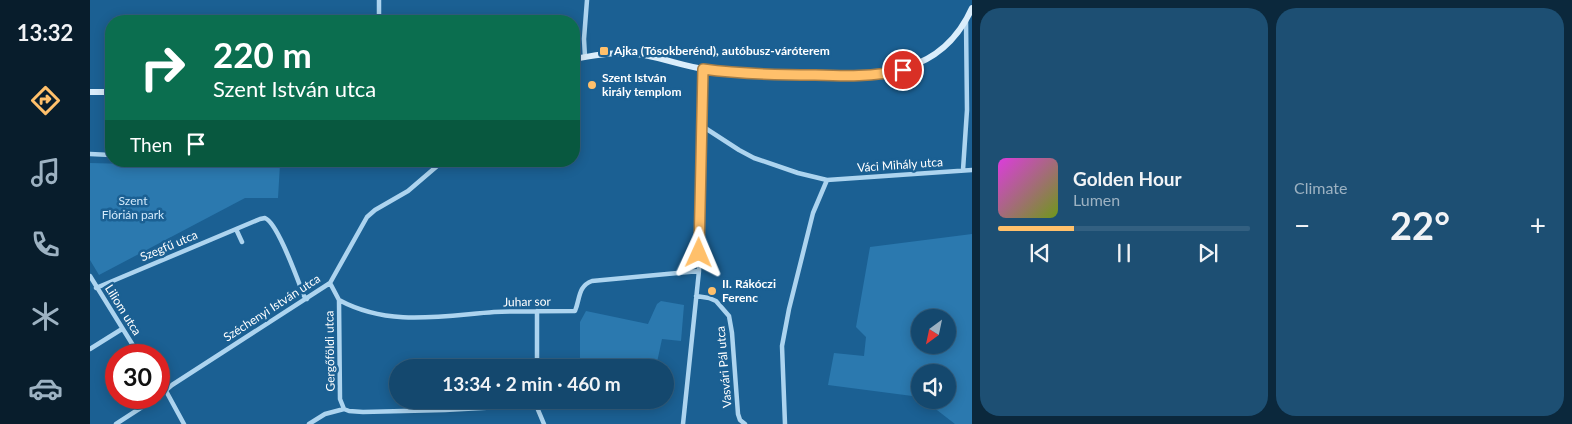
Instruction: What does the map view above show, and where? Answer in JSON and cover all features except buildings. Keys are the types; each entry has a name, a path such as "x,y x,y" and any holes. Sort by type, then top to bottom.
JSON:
{"main road":[{"path":"580,58 607,53 636,54 703,69 742,74 875,75 903,70 931,58 955,37 972,8"},
{"path":"90,92 105,92"}],"street":[{"path":"379,0 379,15"},
{"path":"586,0 584,39 586,57"},
{"path":"963,170 967,110 966,21"},
{"path":"683,424 698,271 703,69"},
{"name":"Váci Mihály utca","path":"702,126 738,150 754,158 798,173 827,180 972,170"},
{"path":"90,154 105,155"},
{"name":"Széchenyi István utca","path":"170,387 330,283 367,217 374,210 408,191 436,167"},
{"path":"785,424 782,346 789,309 813,214 827,180"},
{"name":"Szegfű utca","path":"96,288 260,219 269,220 279,235 304,296 307,299"},
{"path":"236,229 242,242"},
{"name":"Juhar sor","path":"339,300 356,309 406,318 431,318 494,312 575,311 582,288 592,282 698,271"},
{"name":"Liliom utca","path":"90,276 132,344"},
{"name":"Gergőföldi utca","path":"330,283 339,300 340,399 344,409 363,412 456,409"},
{"name":"Vasvári Pál utca","path":"696,296 716,301 729,316 738,414 740,420 745,424"},
{"path":"536,311 537,359"},
{"path":"90,349 122,329"},
{"path":"170,398 184,424"},
{"name":"Széchenyi István utca","path":"116,424 139,409"},
{"path":"309,424 325,414 344,409"},
{"name":"Gergőföldi utca","path":"539,409 544,424"}],"green space":[{"name":"Szent Flórián park","path":"90,163 105,163 105,167 280,167 278,198 245,198 99,275 90,260"},
{"path":"972,234 972,424 955,424 936,409 956,409 956,364 911,364 911,396 828,385 834,353 864,356 866,337 856,327 870,247"},
{"path":"661,301 684,305 681,341 662,339 658,359 580,359 580,322 586,311 648,324 657,304"}],"place":[{"name":"Ajka (Tósokberénd), autóbusz-váróterem","path":"604,51"},
{"name":"Szent István király templom","path":"592,85"},
{"name":"II. Rákóczi Ferenc","path":"712,291"}],"route":[{"path":"699,253 703,69 750,74 845,76 875,75 903,70"}]}
